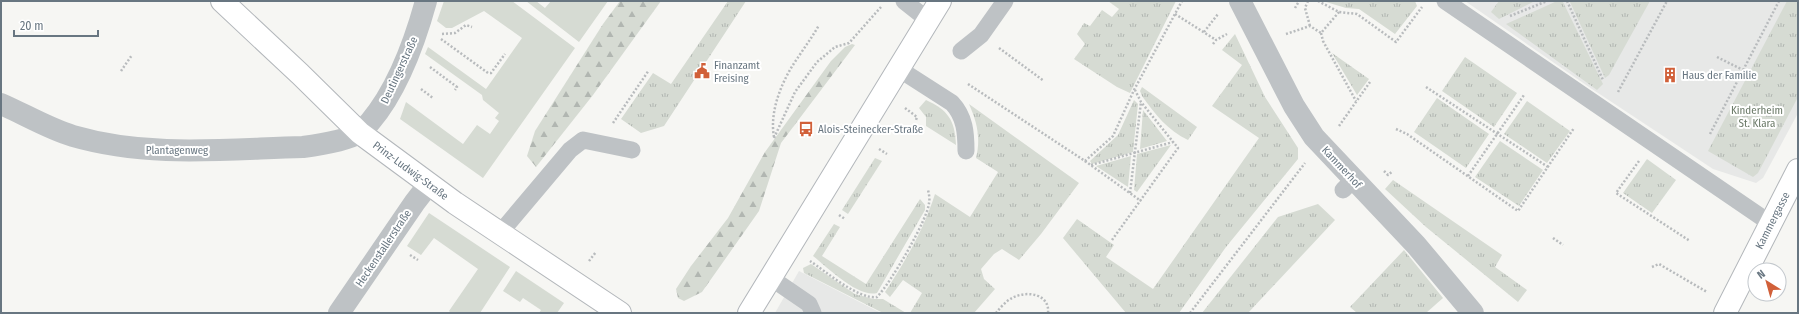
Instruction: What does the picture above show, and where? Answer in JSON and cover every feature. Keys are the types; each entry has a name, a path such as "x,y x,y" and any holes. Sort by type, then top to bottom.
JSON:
{"main road":[{"name":"Prinz-Ludwig-Straße","path":"222,1 360,132 429,184 620,313"},
{"path":"749,313 940,1"},
{"name":"Kammergasse","path":"1725,313 1798,170"}],"street":[{"name":"Deutingerstraße","path":"360,132 379,111 390,91 417,31 426,1"},
{"name":"Kammerhof","path":"1240,1 1294,106 1314,137 1329,139 1348,185 1416,245 1473,313"},
{"name":"Plantagenweg","path":"1,104 72,136 136,149 179,151 304,147 318,145 360,132"},
{"name":"Heckenstallerstraße","path":"339,313 429,184"}],"lane":[{"path":"904,1 928,20"},
{"path":"961,51 981,35 1005,1"},
{"path":"1445,1 1770,223"},
{"path":"899,69 952,103 959,111 966,132 966,151"},
{"path":"500,233 570,150 583,140 632,150"},
{"path":"771,278 809,304 813,313"}],"path":[{"path":"1085,161 1113,136 1134,90 1182,1"},
{"path":"1295,8 1299,1"},
{"path":"1308,1 1305,8 1310,26 1321,33 1323,41 1356,101"},
{"path":"1318,1 1339,12 1357,14 1396,42 1426,1"},
{"path":"1488,30 1506,18 1547,1"},
{"path":"1567,1 1604,82"},
{"path":"1625,79 1667,1"},
{"path":"1710,134 1779,1"},
{"path":"819,25 813,37 798,57 776,102 771,123 774,138 795,92 817,62 835,47 849,43 882,6"},
{"path":"1321,33 1339,12"},
{"path":"1176,14 1216,40"},
{"path":"472,26 466,25 455,33 449,35 438,35 488,73 491,73 505,54"},
{"path":"1283,35 1310,26"},
{"path":"981,35 1044,81"},
{"path":"121,71 132,55"},
{"path":"1717,56 1743,70"},
{"path":"1636,58 1640,61"},
{"path":"425,64 457,87 455,90"},
{"path":"596,143 619,116 649,70"},
{"path":"963,80 1091,165 1141,201"},
{"path":"1190,313 1308,159 1329,139 1370,82"},
{"path":"1426,87 1548,167"},
{"path":"1134,90 1141,102 1181,151"},
{"path":"1468,176 1524,94"},
{"path":"1130,194 1141,102"},
{"path":"902,107 917,117 916,120"},
{"path":"1396,129 1407,134 1518,211 1574,128"},
{"path":"1091,165 1173,142"},
{"path":"1112,240 1178,148"},
{"path":"1640,158 1616,193 1690,242"},
{"path":"807,258 851,288 870,296 877,296 900,262 925,218 930,203 928,190"},
{"path":"1629,206 1632,203"},
{"path":"1639,213 1642,210"},
{"path":"1553,238 1563,244"},
{"path":"588,262 596,252"},
{"path":"1652,267 1659,264 1710,294"},
{"path":"996,313 1012,298 1022,295 1035,295 1043,298 1049,306 1048,313"}],"shaded area":[{"path":"1465,1 1798,1 1798,113 1763,178 1756,183 1713,169 1589,87"},
{"path":"799,271 881,313 775,313"}],"green space":[{"path":"444,1 512,1 575,48 483,178 400,119 406,102 463,144 477,125 490,134 499,121 495,118 499,113 483,100 482,95 425,54 428,47 486,89 522,38 484,11 452,28 446,28 437,21"},
{"path":"526,1 536,1 545,8 551,1 608,1 579,42"},
{"path":"620,1 661,1 593,95 536,167 527,156 535,131 603,24"},
{"path":"728,1 746,1 664,126 641,133 621,119 653,73 671,84"},
{"path":"1108,1 1176,1 1130,93 1117,87 1074,59 1085,44 1077,34 1084,23 1090,26 1102,10 1112,17 1119,9"},
{"path":"1415,1 1417,6 1395,34 1359,9 1346,8 1326,2"},
{"path":"1499,1 1535,1 1499,19 1491,12"},
{"path":"1557,1 1563,2 1603,84 1597,90 1506,24"},
{"path":"1650,1 1609,75 1605,78 1570,2"},
{"name":"Kinderheim St. Klara","path":"1787,1 1798,1 1798,97 1758,173 1753,177 1708,151"},
{"path":"1235,34 1265,97 1298,148 1298,159 1226,247 1179,313 1126,313 1063,238 1077,219 1114,245 1106,257 1153,289 1259,138 1212,106 1242,65 1222,50"},
{"path":"852,44 855,45 781,143 759,211 702,292 684,301 678,298 676,289 691,266 728,218 765,152 831,61 845,47"},
{"path":"1332,53 1369,79 1357,95"},
{"path":"1465,57 1517,93 1494,127 1442,91"},
{"path":"1142,87 1197,127 1188,140 1174,132 1157,115 1142,96 1140,91"},
{"path":"1437,98 1489,134 1466,168 1414,132"},
{"path":"926,100 940,108 949,117 954,129 956,145 926,126 926,117 919,108"},
{"path":"1134,100 1138,104 1133,152 1092,164 1090,161 1118,135"},
{"path":"1527,101 1570,131 1547,163 1504,134"},
{"path":"969,104 1079,183 1041,234 1019,260 1002,249 994,254 981,269 984,279 995,289 974,313 910,313 922,293 903,280 890,297 885,292 913,245 935,194 970,217 998,172 976,158 978,137 974,117"},
{"path":"1143,110 1167,141 1140,149"},
{"path":"1500,141 1543,170 1519,206 1475,177"},
{"path":"1171,145 1137,192 1134,190 1137,154"},
{"path":"1131,156 1128,187 1096,166"},
{"path":"875,158 882,161 848,214 842,210"},
{"path":"1647,159 1676,180 1652,213 1623,193"},
{"path":"1393,180 1502,255 1495,267 1527,290 1518,302 1426,227 1385,189"},
{"path":"920,199 925,205 925,210 877,293 861,291 852,286 834,274 813,256 834,224 840,227 822,256 866,284"},
{"path":"1318,204 1335,220 1248,313 1202,313 1278,217"},
{"path":"429,213 510,267 480,313 451,313 449,311 478,269 434,238 421,255 407,246"},
{"path":"1404,250 1443,298 1426,313 1357,313 1350,307"},
{"path":"811,264 855,294 873,299 883,299 906,313 883,313 804,273 803,268"},
{"path":"516,271 564,303 557,313 539,313 541,310 523,298 520,302 503,291"}],"place":[{"name":"Finanzamt Freising","path":"702,71"},
{"name":"Haus der Familie","path":"1670,75"},
{"name":"Alois-Steinecker-Straße","path":"806,129"}]}
